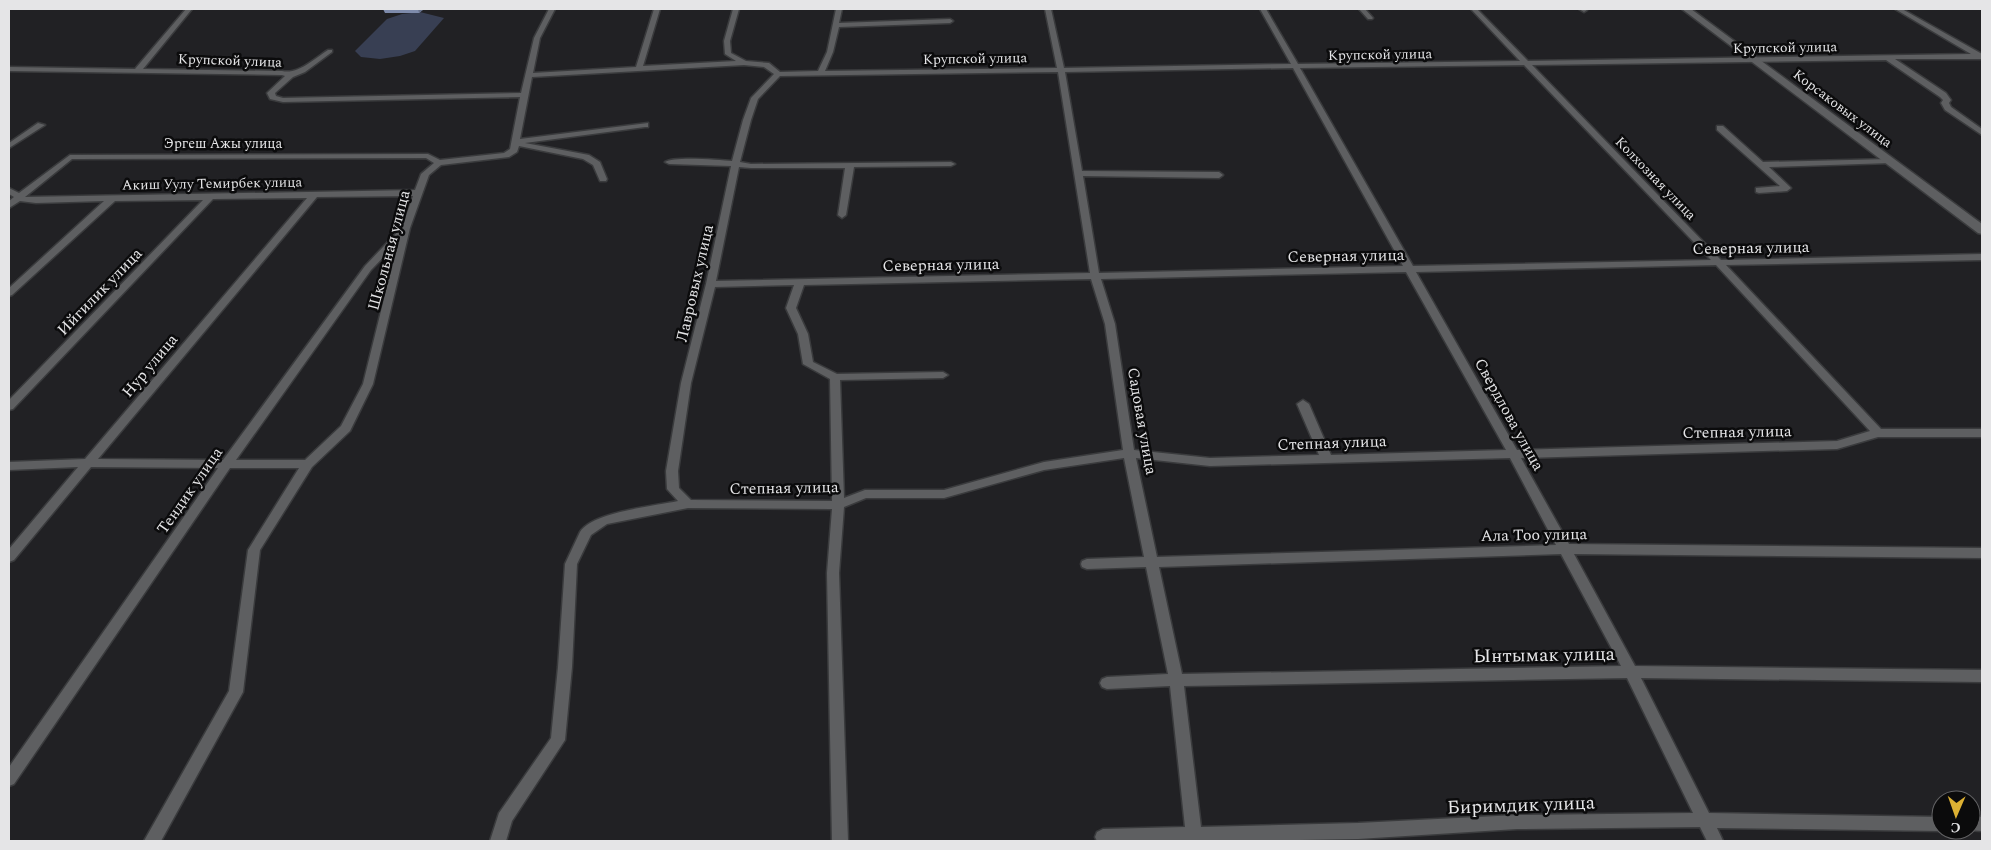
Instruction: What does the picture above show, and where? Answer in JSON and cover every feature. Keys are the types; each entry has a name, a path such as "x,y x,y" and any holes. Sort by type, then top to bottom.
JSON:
{"street":[{"path":"138,70 189,9"},
{"path":"438,163 506,155 514,150 537,38 552,9"},
{"path":"639,68 657,9"},
{"path":"736,9 726,41 728,54 744,63"},
{"path":"821,73 830,52 839,9"},
{"name":"Садовая улица","path":"1048,9 1095,276 1110,324 1129,453 1176,680 1194,837"},
{"name":"Свердлова улица","path":"1263,9 1513,453 1631,672 1715,841"},
{"path":"1362,9 1370,18"},
{"name":"Колхозная улица","path":"1474,9 1718,262 1878,433"},
{"name":"Корсаковых улица","path":"1686,9 1982,230"},
{"path":"1898,9 1982,57"},
{"path":"835,25 879,25 898,22 950,21"},
{"path":"290,75 302,70 330,51"},
{"name":"Крупской улица","path":"778,74 1982,57"},
{"path":"1888,58 1943,94 1947,100 1945,103 1948,108 1982,134"},
{"path":"528,75 744,63 766,65 778,74"},
{"name":"Крупской улица","path":"9,69 282,73 290,75"},
{"name":"Лавровых улица","path":"688,504 673,489 672,471 686,383 711,284 736,163 747,120 755,98 778,74"},
{"name":"Крупской улица","path":"290,75 271,93 273,97 283,100 301,100 524,95"},
{"path":"9,146 41,125"},
{"path":"515,143 645,126"},
{"path":"1720,128 1787,188 1759,190"},
{"path":"515,143 586,158 597,164 602,179"},
{"name":"Эргеш Ажы улица","path":"9,205 70,157 428,156 438,163"},
{"path":"1762,165 1890,161"},
{"path":"669,162 736,163 750,166 951,164"},
{"name":"Школьная улица","path":"152,841 236,692 254,550 308,464 346,428 368,384 406,228 425,174 438,163"},
{"path":"842,215 850,165"},
{"path":"1077,173 1219,175"},
{"name":"Акиш Уулу Темирбек улица","path":"9,191 22,200 418,193"},
{"name":"Нур улица","path":"9,557 314,195"},
{"name":"Ийгилик улица","path":"9,406 210,197"},
{"path":"9,293 112,199"},
{"name":"Тендик улица","path":"9,779 227,463 368,268 406,228"},
{"name":"Северная улица","path":"711,284 1982,256"},
{"path":"800,282 791,308 803,334 808,364 835,377 943,375"},
{"path":"835,377 838,505 833,572 840,841"},
{"path":"1302,404 1327,458"},
{"name":"Степная улица","path":"498,841 505,818 558,740 565,667 571,564 586,532 604,520 688,504 838,505 865,494 944,494 1044,466 1129,453 1210,462 1837,445 1878,433 1982,433"},
{"path":"9,466 87,463 308,464"},
{"name":"Ала Тоо улица","path":"1087,564 1152,560 1565,549 1982,553"},
{"name":"Ынтымак улица","path":"1107,683 1176,680 1631,672 1982,676"},
{"name":"Биримдик улица","path":"1103,837 1194,837 1358,831 1517,822 1704,820 1931,824"}],"shaded area":[{"path":"420,12 444,18 415,51 400,56 380,59 361,57 355,51 387,19 402,14"}]}
